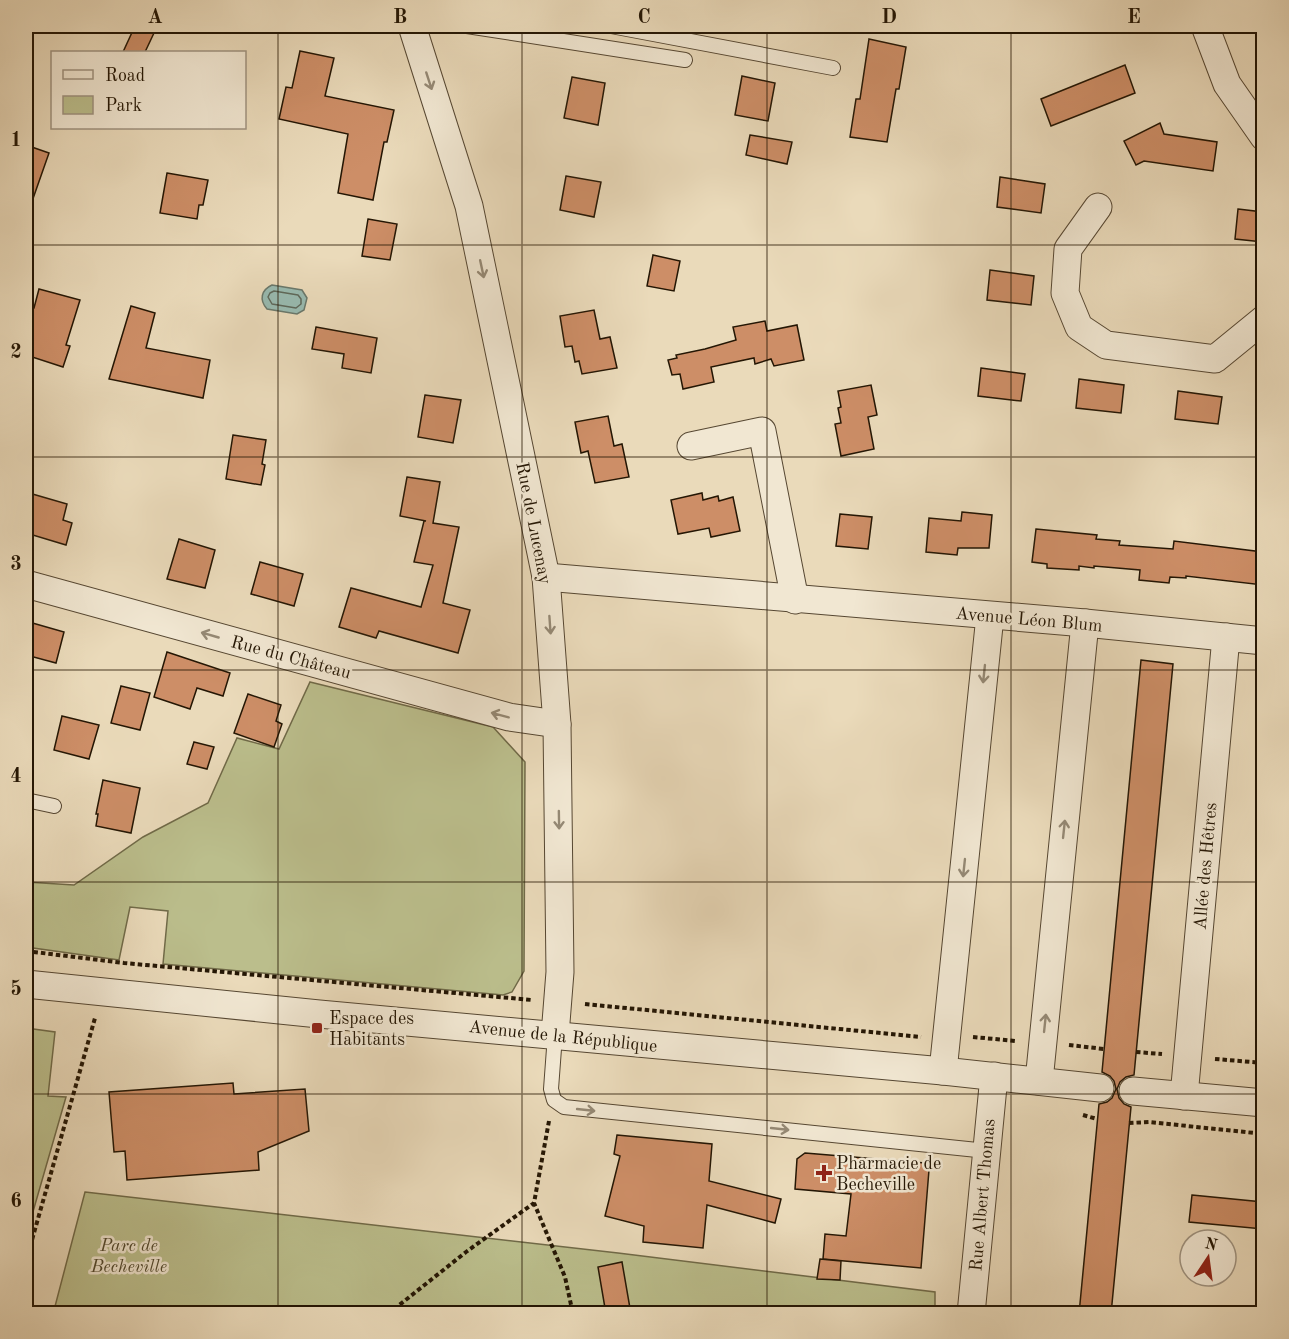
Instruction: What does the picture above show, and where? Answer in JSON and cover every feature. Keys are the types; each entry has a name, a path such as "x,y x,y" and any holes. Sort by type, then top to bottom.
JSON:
{"street":[{"name":"Rue de Lucenay","path":"411,26 469,206 546,577 557,724 560,972 555,1035"},
{"path":"1205,26 1227,84 1263,137"},
{"path":"1098,207 1068,249 1065,293 1079,327 1106,345 1215,359 1263,319"},
{"path":"691,446 762,431 795,600"},
{"name":"Avenue Léon Blum","path":"546,577 1263,641"},
{"name":"Rue du Château","path":"26,584 509,717 557,724"},
{"path":"943,1071 990,616"},
{"path":"1039,1081 1084,624"},
{"name":"Allée des Hêtres","path":"1184,1096 1226,637"},
{"name":"Avenue de la République","path":"26,984 1100,1088"},
{"name":"Rue Albert Thomas","path":"971,1314 994,1076"},
{"path":"1133,1091 1263,1103"}],"lane":[{"path":"467,26 685,60"},
{"path":"611,26 833,68"},
{"path":"26,800 54,806"},
{"path":"555,1035 551,1089 554,1100 564,1107 987,1151"}],"path":[{"path":"26,1261 95,1018"},
{"path":"554,1100 545,1135 534,1203 565,1276 573,1314"},
{"path":"1129,1123 1149,1122 1263,1134"},
{"path":"388,1314 466,1252 534,1203"}],"green space":[{"path":"310,682 493,727 525,762 524,971 512,992 503,995 163,964 168,911 130,907 119,960 26,947 26,882 74,885 143,837 208,803 237,738 279,749"},
{"path":"26,1028 55,1032 48,1096 66,1097 26,1236"},
{"name":"Parc de Becheville","path":"85,1192 935,1292 935,1314 53,1314"}],"water":[{"path":"272,285 302,290 307,298 304,310 297,314 267,309 262,296 265,290"}],"building":[{"path":"135,26 154,33 145,51 123,51"},
{"path":"869,39 906,47 887,142 850,137 856,99 860,99"},
{"path":"300,51 334,58 325,96 394,110 387,142 384,142 373,200 338,193 348,134 279,119 286,87 292,88"},
{"path":"1125,65 1135,93 1051,126 1041,99"},
{"path":"742,76 775,83 768,121 735,115"},
{"path":"572,77 605,83 598,125 564,118"},
{"path":"1160,123 1164,134 1217,142 1213,171 1144,161 1136,165 1124,141"},
{"path":"750,135 792,142 787,164 746,155"},
{"path":"26,145 49,153 29,210 26,210"},
{"path":"167,173 208,180 203,205 199,205 197,219 160,213"},
{"path":"566,176 601,182 594,217 560,210"},
{"path":"1000,177 1045,184 1041,213 997,207"},
{"path":"1238,209 1263,212 1263,242 1235,239"},
{"path":"368,219 397,224 390,260 362,256"},
{"path":"653,255 680,261 674,291 647,286"},
{"path":"990,270 1034,276 1031,305 987,300"},
{"path":"39,289 80,300 66,345 70,346 63,367 26,355 26,327"},
{"path":"131,306 155,313 146,348 210,360 203,398 109,379"},
{"path":"594,310 600,339 610,337 617,368 582,374 579,361 575,362 572,346 565,347 560,316"},
{"path":"765,321 767,331 797,325 804,360 774,366 771,359 755,364 754,358 711,367 714,382 683,389 680,374 672,375 668,360 677,358 676,355 736,340 733,327"},
{"path":"316,327 377,338 371,373 342,368 344,354 312,349"},
{"path":"981,368 1025,374 1021,401 978,396"},
{"path":"1079,379 1124,385 1121,413 1076,408"},
{"path":"871,385 877,415 868,417 874,449 841,456 835,424 841,423 838,391"},
{"path":"1178,391 1222,397 1218,424 1175,419"},
{"path":"425,395 461,400 453,443 418,437"},
{"path":"608,416 614,446 622,444 629,477 595,483 588,451 581,453 575,422"},
{"path":"233,435 266,440 261,485 226,479"},
{"path":"407,477 440,482 433,523 459,527 443,603 470,610 458,653 379,631 376,638 339,627 351,588 421,607 433,565 414,562 424,521 426,521 400,516"},
{"path":"29,493 67,504 63,520 72,523 66,545 26,533 26,507"},
{"path":"702,493 703,500 718,496 719,501 733,497 740,531 711,537 709,528 678,534 671,500"},
{"path":"962,512 992,515 989,548 958,548 957,555 926,552 929,518 961,521"},
{"path":"840,514 872,517 868,549 836,546"},
{"path":"1036,529 1097,535 1096,539 1120,541 1119,545 1173,549 1174,541 1263,552 1263,585 1186,576 1186,578 1170,577 1169,583 1139,580 1140,570 1094,566 1094,568 1079,566 1079,570 1047,568 1047,564 1032,562"},
{"path":"179,539 215,550 205,588 167,579"},
{"path":"260,562 303,574 294,606 251,594"},
{"path":"29,622 64,632 56,663 26,655 26,634"},
{"path":"167,652 230,673 223,696 197,688 190,709 154,697"},
{"path":"1141,660 1173,664 1134,1075 1126,1077 1117,1089 1119,1098 1131,1107 1111,1314 1079,1314 1099,1104 1112,1098 1116,1089 1110,1076 1102,1072"},
{"path":"121,686 150,693 140,730 111,723"},
{"path":"248,694 281,705 276,721 282,724 274,747 234,733"},
{"path":"62,716 99,725 89,759 54,750"},
{"path":"194,742 214,747 207,769 187,764"},
{"path":"103,780 140,788 131,833 96,826 98,814 96,814"},
{"path":"233,1083 234,1094 305,1089 309,1131 258,1152 259,1170 127,1180 125,1151 114,1152 109,1092"},
{"path":"617,1135 712,1144 709,1181 781,1199 775,1223 707,1205 703,1248 643,1242 644,1226 605,1216 620,1156 614,1154"},
{"path":"805,1153 925,1163 929,1170 921,1268 823,1259 825,1234 846,1236 851,1194 795,1189 797,1159"},
{"path":"1192,1195 1263,1202 1263,1229 1189,1222"},
{"path":"820,1259 841,1261 840,1280 817,1279"},
{"path":"622,1262 631,1314 606,1314 598,1267"}],"place":[{"name":"Espace des Habitants","path":"317,1028"},
{"name":"Pharmacie de Becheville","path":"824,1173"}]}
